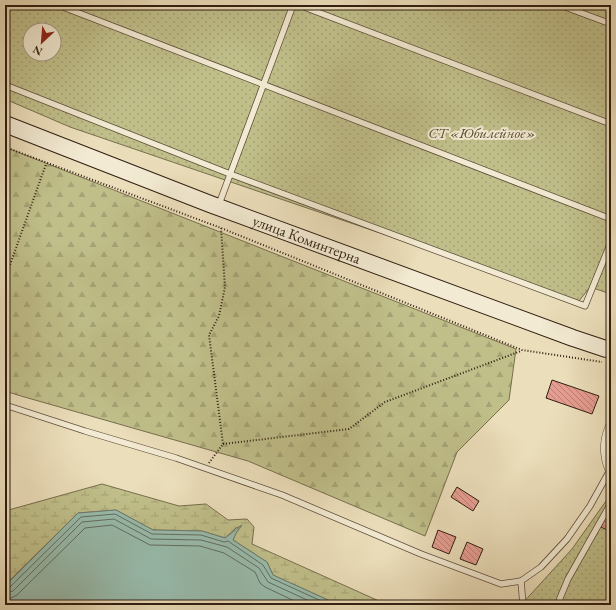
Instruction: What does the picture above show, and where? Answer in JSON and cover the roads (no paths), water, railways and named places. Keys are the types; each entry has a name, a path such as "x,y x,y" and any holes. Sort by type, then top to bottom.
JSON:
{"street":[{"name":"улица Коминтерна","path":"5,124 218,207 606,349 607,356"},
{"path":"611,426 608,434 606,452 611,470"}],"lane":[{"path":"58,5 611,219"},
{"path":"218,207 293,5"},
{"path":"299,5 611,124"},
{"path":"560,5 611,24"},
{"path":"5,85 230,174 585,306 611,242"},
{"path":"5,405 84,431 176,458 282,495 421,554 501,584 522,581 541,567 567,539 590,506 611,470"},
{"path":"559,605 560,598 568,579 611,503"},
{"path":"522,581 523,605"}],"water":[{"path":"116,510 153,530 202,531 225,538 242,525 233,540 267,562 273,575 339,605 5,605 5,586 78,513"}],"park label":[{"name":"СТ «Юбилейное»","path":"482,133"}]}
